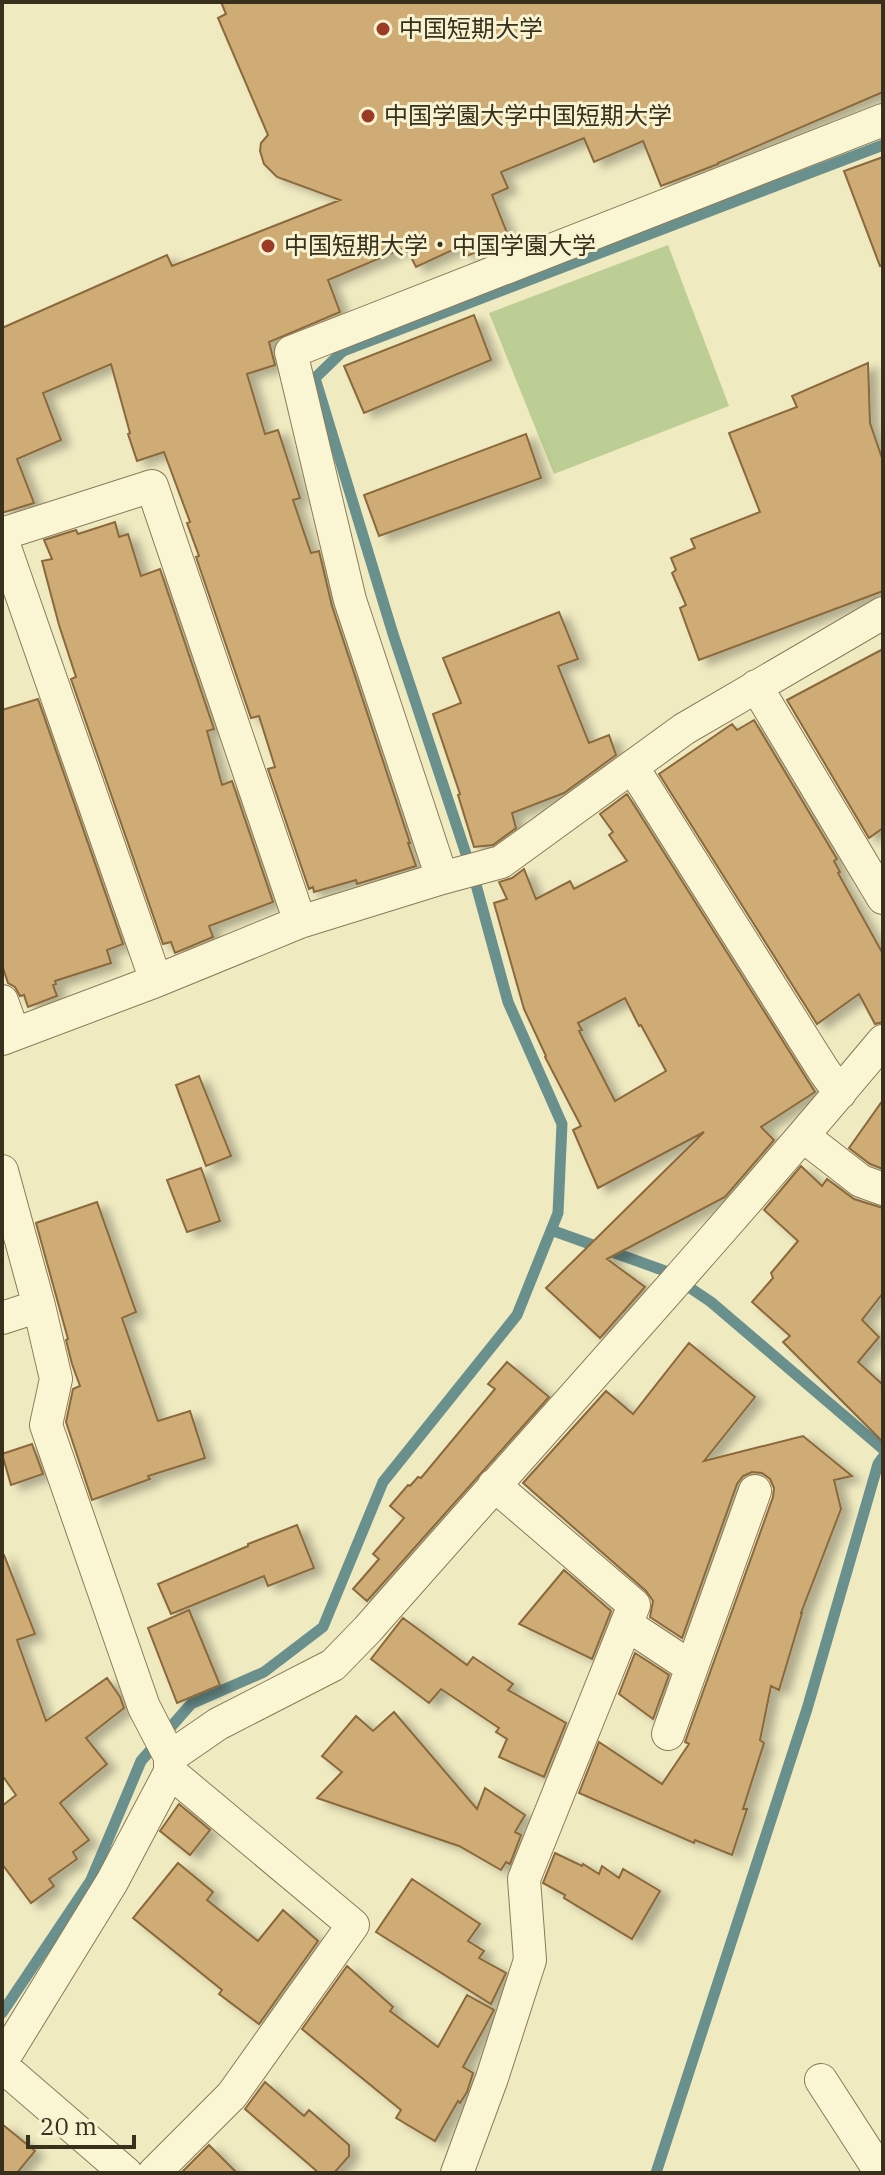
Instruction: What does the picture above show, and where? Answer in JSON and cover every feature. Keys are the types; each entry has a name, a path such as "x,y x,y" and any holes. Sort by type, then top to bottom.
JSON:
{"street":[{"path":"442,878 350,600 291,352 883,120"},
{"path":"156,981 2,537 152,486 300,922"},
{"path":"2,1001 8,1036 156,981 300,922 501,862 684,729 883,613"},
{"path":"756,686 883,898"},
{"path":"633,768 840,1093"},
{"path":"126,2173 2,2064 112,1882 170,1764 218,1724 333,1665 803,1136 883,1041"},
{"path":"803,1136 861,1181 883,1189"},
{"path":"2,1171 56,1379 46,1425 144,1707 170,1764 353,1925 232,2095 154,2173"},
{"path":"2,1318 39,1306"},
{"path":"457,2173 530,1960 524,1879 634,1605 494,1485"},
{"path":"668,1734 755,1491"},
{"path":"626,1624 691,1667"},
{"path":"821,2080 881,2173"}],"green space":[{"path":"668,245 729,406 554,474 489,313"}],"building":[{"name":"中国短期大学・中国学園大学","path":"221,2 883,2 883,92 661,186 643,141 594,162 584,138 501,172 508,188 492,195 509,238 467,256 463,245 416,267 406,247 328,280 340,312 269,342 275,365 247,374 265,434 278,430 300,498 293,500 311,553 319,551 332,606 416,866 357,884 356,880 314,892 313,887 309,889 268,769 275,767 259,716 251,718 196,557 199,556 187,523 190,522 164,452 137,461 111,364 43,393 61,440 17,459 34,503 2,513 2,328 167,255 172,266 340,200 277,177 264,164 261,143 268,135 218,18 226,14"},
{"path":"883,157 883,265 880,266 844,171"},
{"path":"474,315 491,360 364,413 344,366"},
{"path":"868,363 870,423 883,461 883,591 699,660 680,608 686,605 672,573 676,570 671,558 695,548 691,539 760,512 729,433 797,407 792,396"},
{"path":"526,434 541,478 379,536 364,495"},
{"path":"115,522 119,537 128,534 141,576 160,569 214,729 207,731 222,785 232,781 273,902 209,926 213,937 175,953 171,942 163,944 71,679 76,677 42,561 52,559 44,540 76,530 78,534"},
{"path":"559,612 578,659 558,666 589,743 609,735 616,755 564,793 512,813 516,828 493,845 474,847 433,714 461,703 443,658"},
{"path":"883,649 883,828 869,838 787,700"},
{"path":"38,699 123,944 107,950 111,963 55,981 53,985 57,996 28,1007 24,995 20,996 15,987 8,983 2,965 2,710"},
{"path":"754,720 837,859 834,861 838,873 883,954 883,1022 875,1024 859,994 817,1024 659,774 732,724 737,730"},
{"path":"627,794 815,1092 761,1127 774,1140 725,1197 607,1259 645,1287 600,1338 546,1288 704,1132 598,1188 573,1130 581,1126 524,1009 494,903 507,899 499,882 512,878 524,869 536,899 570,881 574,889 627,861 609,835 613,832 600,814","holes":["625,998 666,1071 615,1101 579,1031 582,1030 578,1023"]},
{"path":"199,1076 231,1156 206,1166 176,1085"},
{"path":"883,1100 883,1169 870,1164 849,1148"},
{"path":"801,1166 822,1186 827,1179 854,1199 883,1208 883,1293 862,1320 879,1337 858,1362 883,1385 883,1442 783,1342 790,1336 752,1302 798,1241 764,1210"},
{"path":"201,1168 220,1221 187,1232 167,1180"},
{"path":"97,1202 136,1312 122,1318 158,1421 190,1411 205,1458 148,1476 150,1479 92,1500 66,1422 73,1389 80,1386 36,1223"},
{"path":"689,1343 755,1397 704,1461 803,1436 852,1476 834,1480 841,1509 801,1613 779,1690 771,1686 760,1740 764,1743 732,1855 695,1840 694,1843 579,1793 599,1742 662,1784 689,1744 685,1742 773,1497 774,1488 770,1479 762,1473 752,1472 743,1476 737,1484 682,1638 650,1617 653,1601 646,1591 523,1483 606,1391 633,1414"},
{"path":"507,1362 549,1397 367,1601 353,1589 379,1559 373,1554 404,1518 390,1506 408,1485 421,1478 495,1389 488,1384"},
{"path":"32,1444 43,1474 11,1485 2,1454"},
{"path":"297,1525 314,1568 268,1586 264,1576 171,1614 158,1584"},
{"path":"2,1555 35,1634 17,1640 46,1721 107,1678 124,1708 86,1738 107,1764 60,1803 89,1840 73,1852 77,1859 49,1879 54,1886 31,1903 2,1864 2,1806 16,1795 2,1775"},
{"path":"564,1570 611,1611 592,1659 519,1624"},
{"path":"189,1610 220,1685 177,1703 148,1628"},
{"path":"403,1618 467,1665 473,1657 513,1684 508,1690 566,1723 544,1777 499,1757 507,1739 496,1732 499,1728 441,1689 429,1703 371,1659"},
{"path":"635,1653 669,1675 653,1719 619,1694"},
{"path":"394,1712 477,1809 485,1788 525,1815 515,1832 521,1835 510,1864 506,1862 501,1870 459,1846 317,1798 342,1772 322,1756 356,1716 373,1731"},
{"path":"179,1804 210,1830 190,1855 160,1831"},
{"path":"555,1853 599,1874 602,1866 619,1878 623,1869 660,1891 632,1939 543,1883"},
{"path":"178,1863 213,1892 207,1900 258,1941 283,1910 318,1941 259,2024 219,1994 222,1990 133,1918"},
{"path":"412,1879 480,1924 468,1941 484,1951 479,1958 506,1973 491,2004 376,1932"},
{"path":"347,1966 393,2007 390,2011 438,2047 467,1995 494,2010 463,2067 473,2073 467,2092 460,2103 458,2101 435,2141 396,2118 401,2110 302,2029"},
{"path":"265,2082 304,2116 309,2110 349,2145 349,2156 334,2173 319,2173 245,2109"},
{"path":"2,2124 35,2151 17,2173 2,2173"},
{"path":"209,2145 237,2173 181,2173"}],"waterway":[{"path":"2,2013 91,1880 141,1761 191,1704 264,1672 323,1627 383,1482 517,1315 558,1213 562,1124 508,1002 475,881 393,634 315,378 343,351 883,145"},
{"path":"551,1230 665,1271 711,1302 883,1449"},
{"path":"656,2173 807,1709 878,1464 883,1457"}],"place":[{"name":"中国短期大学","path":"383,29"},
{"name":"中国学園大学中国短期大学","path":"368,116"},
{"name":"中国短期大学・中国学園大学","path":"268,246"}]}
